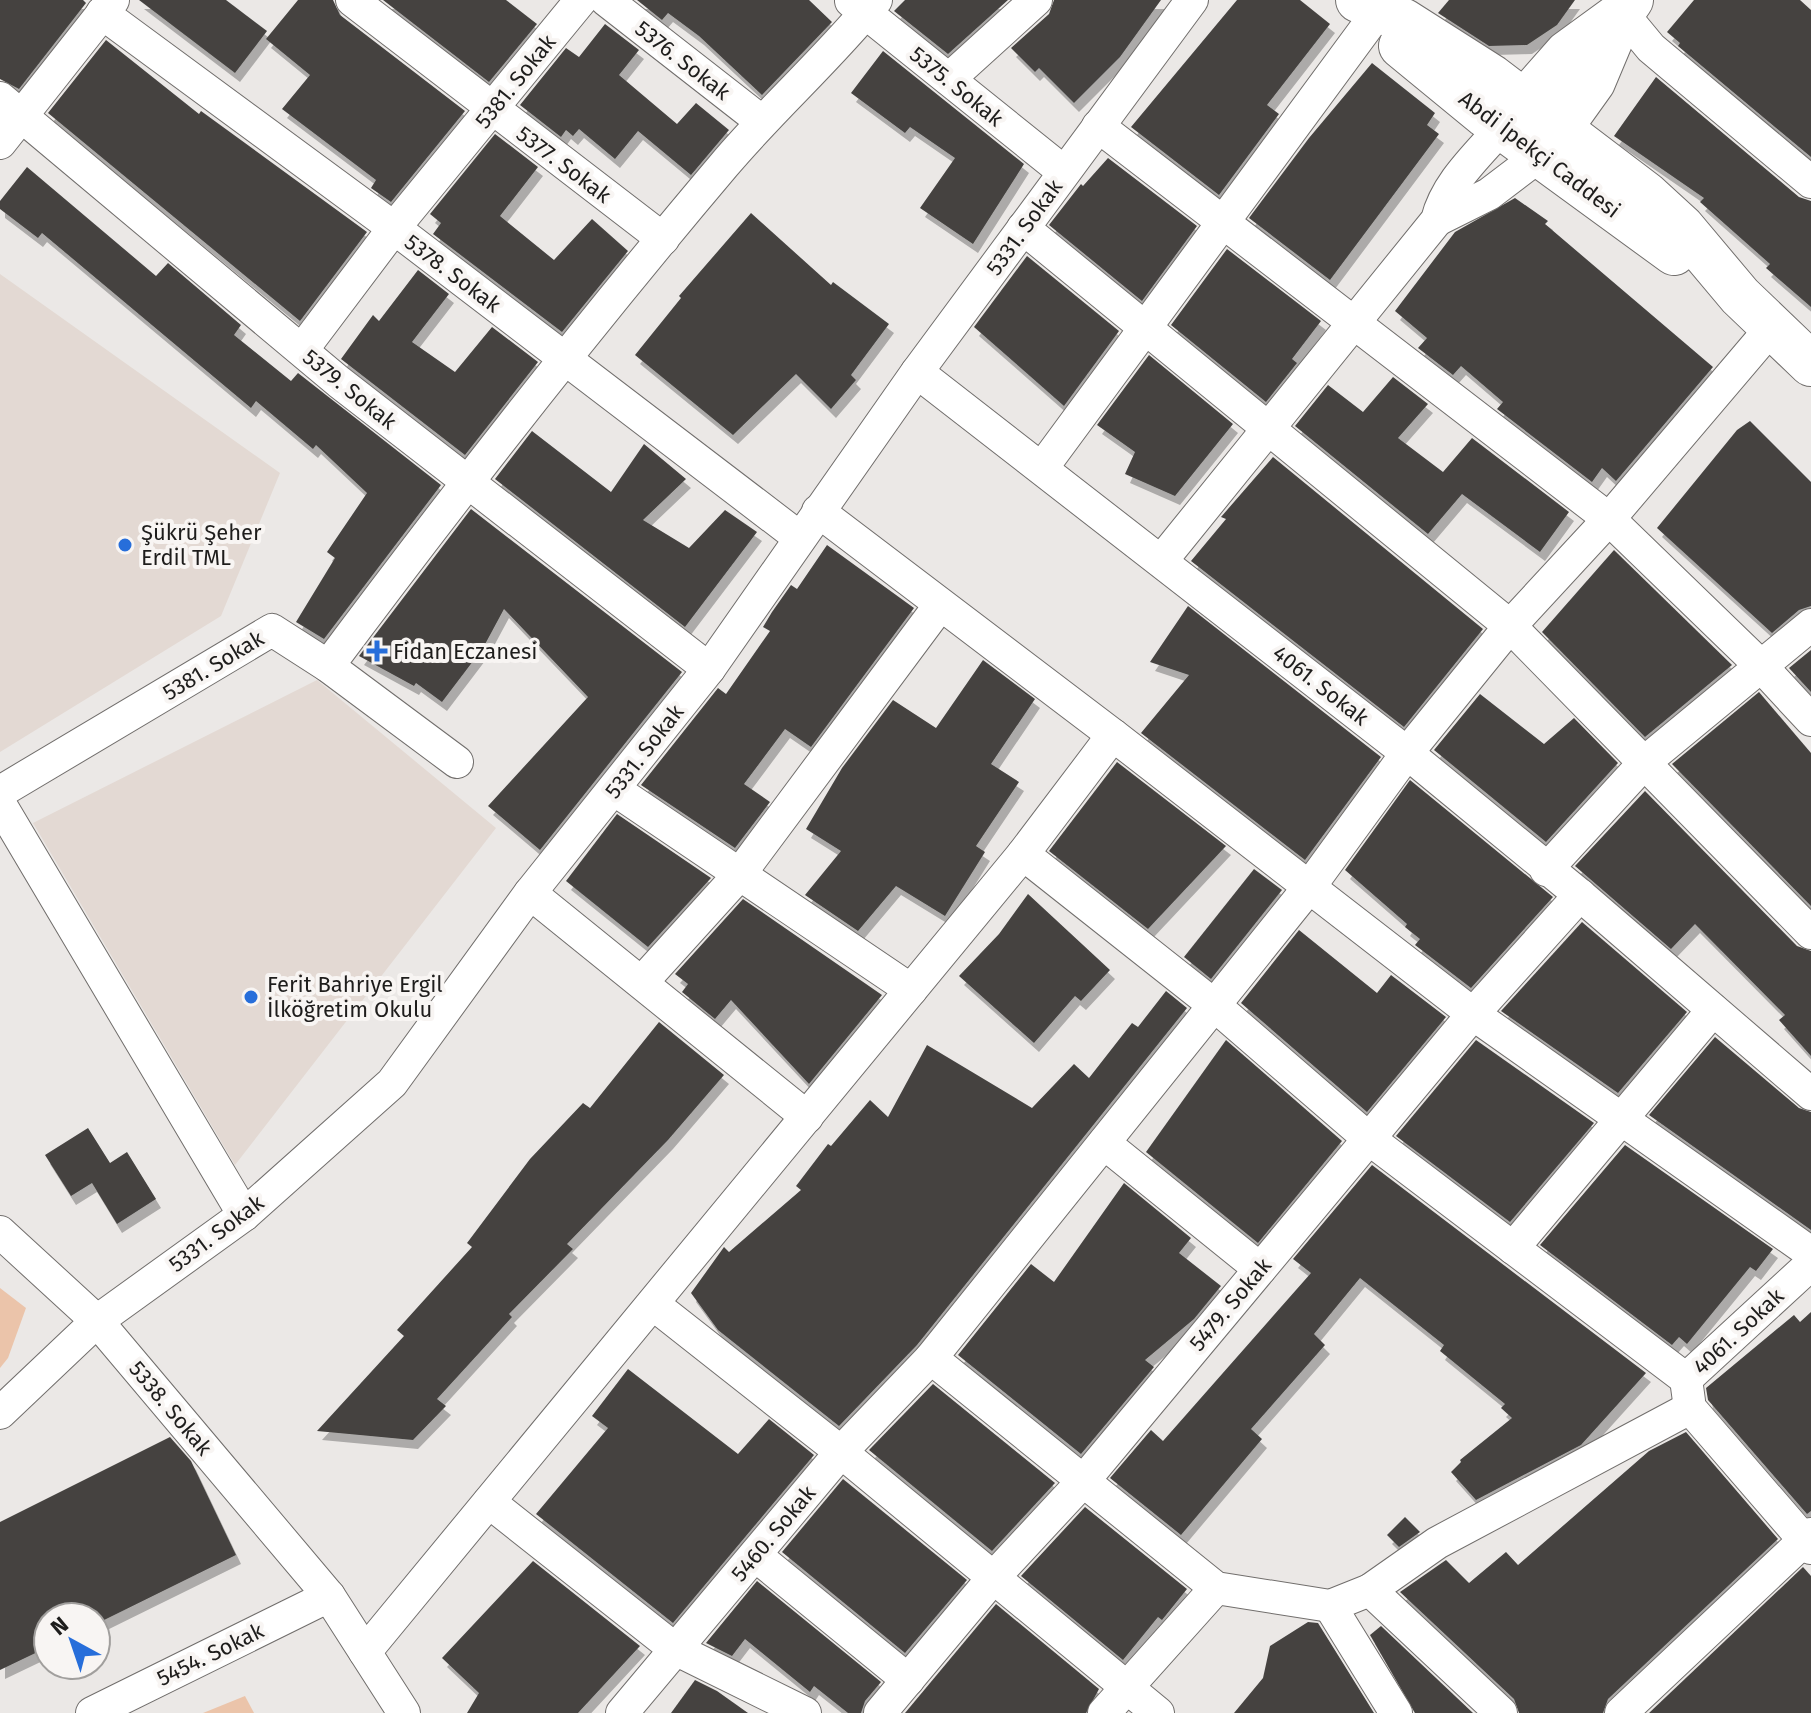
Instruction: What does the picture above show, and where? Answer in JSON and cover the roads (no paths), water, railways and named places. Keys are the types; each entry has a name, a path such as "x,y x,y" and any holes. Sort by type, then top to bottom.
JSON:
{"main road":[{"name":"Abdi İpekçi Caddesi","path":"1359,7 1404,21 1466,79 1513,113 1536,155 1621,194 1682,227 1740,296 1811,364"},
{"path":"1536,155 1586,62 1626,7"},
{"path":"1466,79 1495,72 1586,62"},
{"path":"1513,113 1586,62"},
{"path":"1586,62 1595,118 1621,194"}],"street":[{"name":"5377. Sokak","path":"352,0 663,239"},
{"name":"5381. Sokak","path":"302,350 394,228 581,0"},
{"name":"5376. Sokak","path":"606,0 761,121"},
{"path":"949,79 1036,0"},
{"name":"5331. Sokak","path":"0,1413 97,1321 244,1215 392,1083 530,893 709,669 917,372 1192,0"},
{"path":"328,666 467,480 565,357 761,121 864,4"},
{"name":"5375. Sokak","path":"864,4 949,79 1064,172"},
{"path":"0,143 11,107 107,6"},
{"name":"5378. Sokak","path":"107,6 565,357 809,524 940,605 1473,1014 1811,1253"},
{"path":"1042,468 1223,223 1359,7"},
{"path":"1626,7 1651,48 1811,182"},
{"path":"1464,171 1477,138 1466,79"},
{"name":"5379. Sokak","path":"11,107 302,350 709,669"},
{"path":"1437,220 1441,204 1464,171 1513,113"},
{"path":"1098,126 1609,519 1761,666 1811,720"},
{"path":"1162,560 1437,220 1536,155 1567,189 1621,194"},
{"path":"1023,228 1510,626 1646,761 1811,933"},
{"name":"5460. Sokak","path":"622,1713 841,1452 931,1358 1310,886 1407,753 1510,626 1609,519 1773,326"},
{"name":"4061. Sokak","path":"917,372 1407,753 1580,895 1811,1094"},
{"path":"642,982 739,875 940,605"},
{"path":"1546,870 1646,761 1811,625"},
{"name":"5381. Sokak","path":"0,792 272,630 328,666 457,762"},
{"path":"365,1652 1023,854 1113,735"},
{"path":"615,790 911,990"},
{"path":"0,804 244,1215"},
{"path":"1023,854 1214,1005 1368,1138 1513,1248 1688,1394 1809,1541 1621,1713"},
{"path":"530,893 807,1117"},
{"name":"5479. Sokak","path":"880,1713 993,1578 1085,1479 1473,1014 1580,895"},
{"path":"1513,1248 1713,1010"},
{"path":"1104,1143 1260,1269"},
{"name":"5338. Sokak","path":"0,1232 97,1321 329,1596 404,1713"},
{"name":"4061. Sokak","path":"1330,1606 1370,1590 1437,1543 1688,1394 1811,1264"},
{"path":"653,1304 841,1452 1158,1713"},
{"path":"931,1358 1085,1479 1216,1588 1330,1606 1396,1713"},
{"path":"489,1502 675,1649 805,1713"},
{"path":"755,1555 908,1680"},
{"path":"1104,1713 1216,1588"},
{"path":"1370,1590 1501,1713"},
{"name":"5454. Sokak","path":"92,1713 329,1596"}],"place":[{"name":"Şükrü Şeher Erdil TML","path":"125,545"},
{"name":"Fidan Eczanesi","path":"377,651"},
{"name":"Ferit Bahriye Ergil İlköğretim Okulu","path":"251,997"}]}
